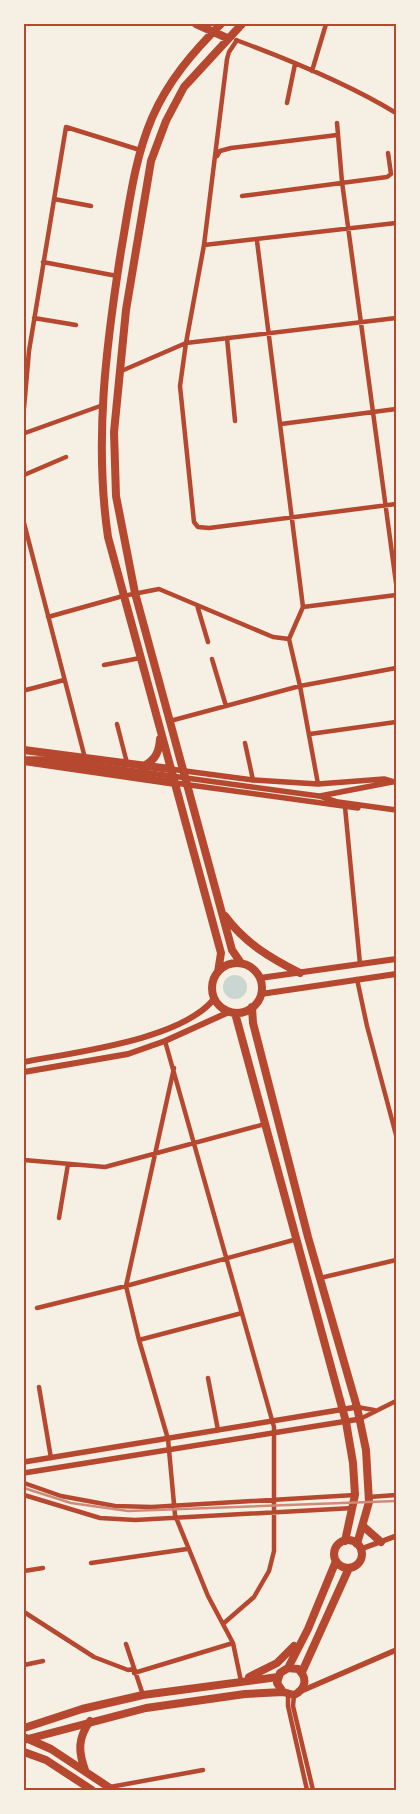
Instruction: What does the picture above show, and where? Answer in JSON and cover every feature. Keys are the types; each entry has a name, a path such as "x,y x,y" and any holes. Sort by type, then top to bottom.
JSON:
{"main road":[{"path":"196,24 227,38"},
{"path":"232,1012 223,1009 214,999 212,984 218,972 221,953 108,537 103,500 101,435 111,312 140,150 152,117 171,81 214,31 223,24 239,27"},
{"path":"239,27 184,87 166,121 151,161 126,310 118,373 114,432 116,496 135,593 232,950 241,963"},
{"path":"144,766 156,757 159,750 160,732"},
{"path":"24,750 170,769"},
{"path":"24,760 175,783"},
{"path":"222,912 237,932 256,949 300,973"},
{"path":"260,978 396,959"},
{"path":"24,1073 128,1054 232,1012 252,1007 261,994 260,978 249,966 241,963 228,965 218,972"},
{"path":"261,994 396,974"},
{"path":"24,1062 125,1043 162,1031 200,1012 214,999"},
{"path":"252,1007 254,1024 320,1278 357,1407 366,1450 369,1497 359,1546 362,1554 358,1564 349,1568 336,1561"},
{"path":"24,1728 82,1709 143,1695 278,1677 288,1668 308,1628 336,1561 336,1549 345,1541 355,1495 353,1463 346,1422 297,1239 232,1012"},
{"path":"364,1527 380,1542"},
{"path":"345,1541 359,1546"},
{"path":"25,1738 90,1721 163,1706 245,1694 291,1694 305,1683 302,1672 349,1568"},
{"path":"241,1681 260,1672 288,1654 308,1628"},
{"path":"288,1668 298,1669 302,1672"},
{"path":"278,1677 277,1683 291,1694"},
{"path":"85,1770 79,1752 82,1733 90,1721"},
{"path":"25,1738 52,1749 111,1789"},
{"path":"24,1752 46,1760 92,1790"}],"street":[{"path":"312,71 326,24"},
{"path":"227,38 237,40 312,71 375,100 396,114"},
{"path":"237,40 227,59 204,245 180,386 194,522 198,527 208,528 293,519 396,504"},
{"path":"287,103 294,64"},
{"path":"337,123 348,229 396,583"},
{"path":"24,408 34,318 67,126 140,150"},
{"path":"216,157 220,151 231,148 337,135"},
{"path":"242,196 390,176 388,153"},
{"path":"54,199 92,206"},
{"path":"204,245 257,241 396,223"},
{"path":"257,241 270,332 303,607 289,639 310,734 318,784"},
{"path":"44,262 117,276"},
{"path":"34,318 76,325"},
{"path":"118,373 186,343 396,318"},
{"path":"227,338 235,421"},
{"path":"25,432 104,405"},
{"path":"281,424 396,409"},
{"path":"24,476 66,457"},
{"path":"24,523 85,758"},
{"path":"48,618 123,596 159,589 273,637 289,639"},
{"path":"303,607 396,595"},
{"path":"197,605 208,642"},
{"path":"104,665 140,658"},
{"path":"212,659 226,706"},
{"path":"170,721 300,686 396,668"},
{"path":"26,690 64,680"},
{"path":"310,734 396,722"},
{"path":"117,724 127,763"},
{"path":"245,743 253,780"},
{"path":"24,750 47,758 319,796 338,802 396,811"},
{"path":"24,760 47,758"},
{"path":"170,769 253,780 318,784 384,778 395,782"},
{"path":"319,796 395,782"},
{"path":"175,783 344,807 396,811"},
{"path":"344,807 360,964"},
{"path":"356,979 367,1026 394,1114 396,1134"},
{"path":"165,1040 274,1427 274,1551 263,1585 243,1608 224,1623"},
{"path":"174,1068 126,1286 139,1340 168,1439 176,1517 187,1549 208,1596 233,1643 241,1681"},
{"path":"24,1160 105,1167 265,1124"},
{"path":"59,1218 68,1164"},
{"path":"37,1308 126,1286 297,1239"},
{"path":"320,1278 396,1260"},
{"path":"139,1340 242,1313"},
{"path":"208,1378 218,1430"},
{"path":"39,1386 51,1458"},
{"path":"24,1462 218,1430 346,1422 360,1419 374,1410 396,1401"},
{"path":"24,1473 170,1451 343,1409 357,1407 374,1410"},
{"path":"24,1483 61,1496 115,1506 174,1506 355,1495"},
{"path":"24,1495 100,1518 135,1520 353,1508"},
{"path":"369,1497 396,1495"},
{"path":"359,1546 380,1542 396,1536"},
{"path":"91,1563 187,1549"},
{"path":"24,1571 43,1568"},
{"path":"24,1612 94,1657 134,1671 233,1643"},
{"path":"126,1644 143,1695"},
{"path":"291,1694 396,1650"},
{"path":"24,1665 42,1661"},
{"path":"291,1694 288,1706 307,1790"},
{"path":"291,1694 313,1790"},
{"path":"111,1789 203,1770"}],"shaded area":[{"path":"235,975 240,976 246,982 246,992 240,998 235,999 230,998 224,992 223,987 224,982 230,976"}],"railway":[{"path":"24,1488 71,1503 128,1511 396,1501"}]}
